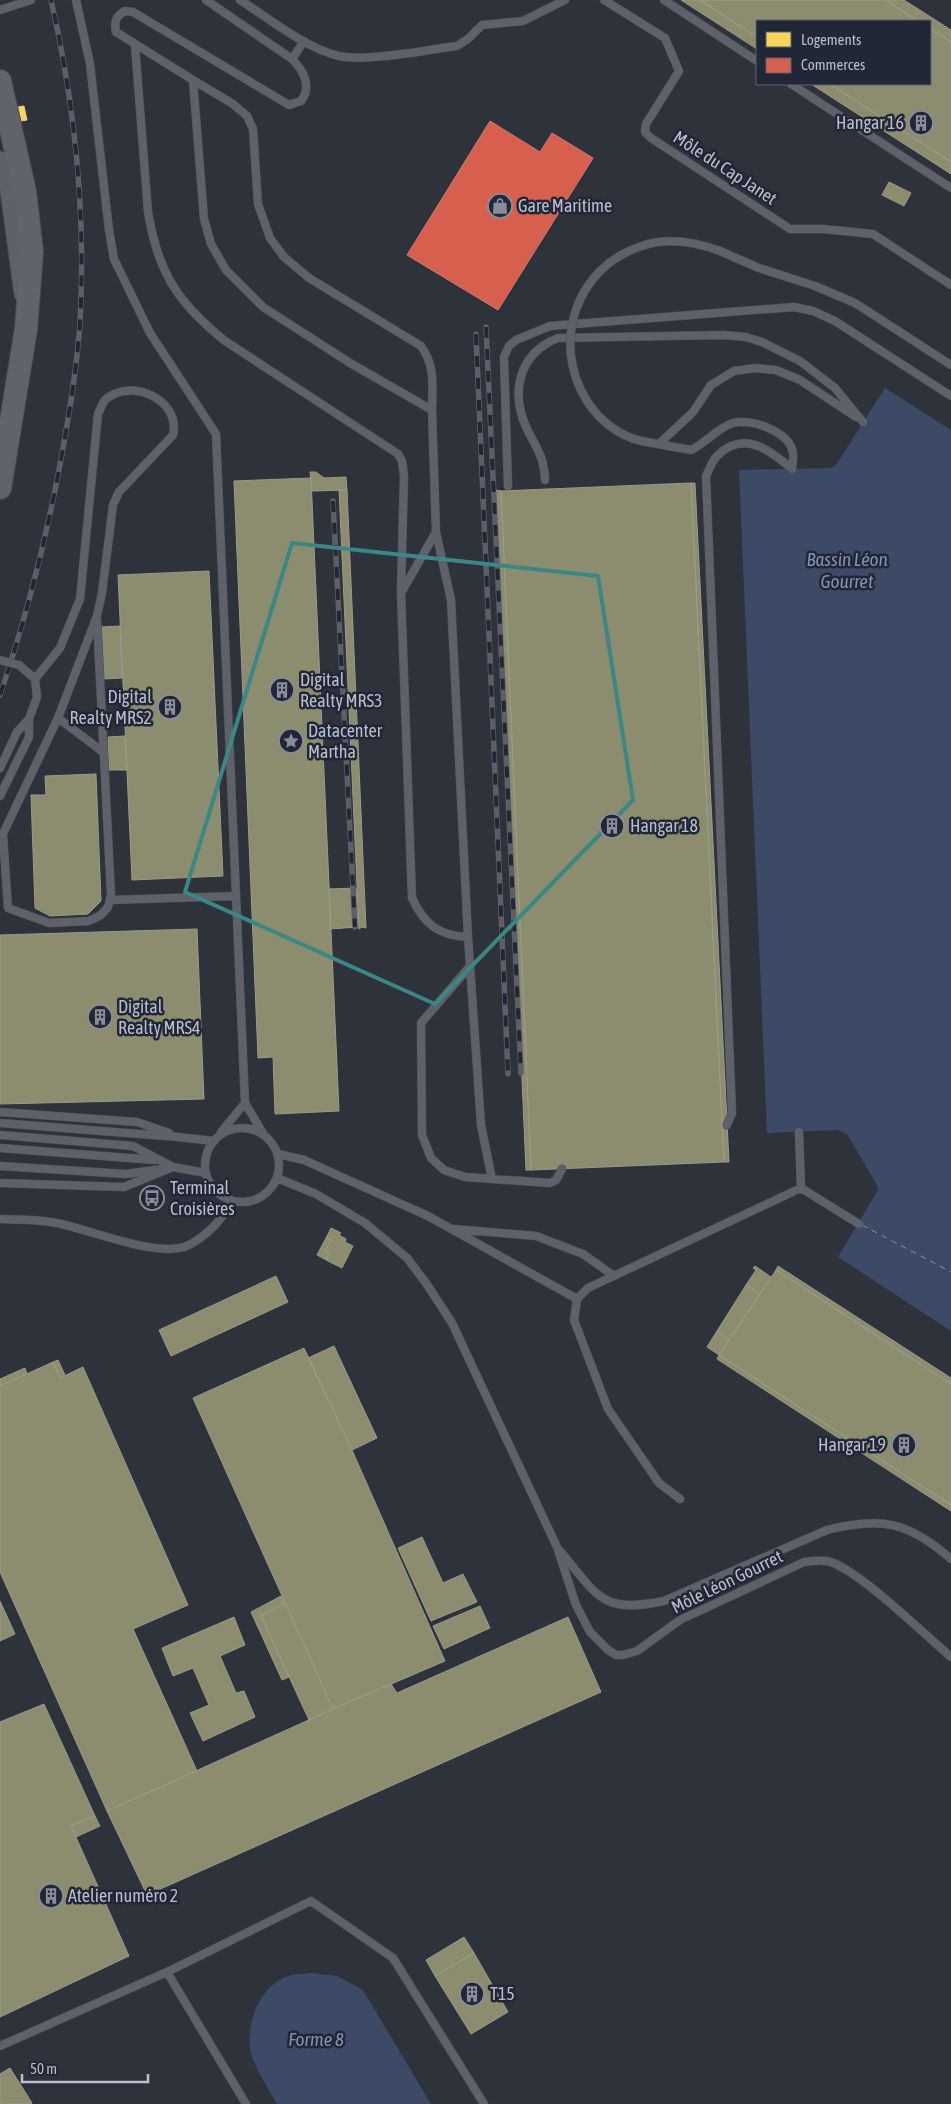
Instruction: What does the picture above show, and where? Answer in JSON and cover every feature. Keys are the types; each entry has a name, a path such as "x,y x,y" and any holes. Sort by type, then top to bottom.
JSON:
{"main road":[{"path":"0,80 24,192 32,252 26,329 0,488"}],"street":[{"path":"0,159 8,191 26,329"}],"lane":[{"path":"0,10 31,0"},
{"path":"76,0 90,64 114,259 150,333 216,434 245,1103 278,1154 279,1166 277,1178 267,1192 253,1200 242,1202 231,1200 215,1190 206,1173 206,1156 216,1138 245,1103"},
{"path":"206,0 292,59 300,67 307,92 302,102 289,105 133,12 126,11 118,15 115,24 116,32 233,104 247,116 253,129 258,204 270,238 284,256 309,278 421,346 429,357 432,368 436,532 451,600 468,937 481,1125 492,1179"},
{"path":"240,0 304,41 322,50 341,56 360,58 457,46 468,39 482,25 523,21 565,0"},
{"name":"Môle du Cap Janet","path":"604,0 665,38 679,70 646,124 645,132 651,138 790,229 823,229 873,234 951,285"},
{"path":"664,0 756,60"},
{"path":"292,59 304,41"},
{"path":"135,45 148,212 152,235 166,273 175,289 199,320 225,341 398,454 402,461 404,476 401,593 412,898 419,914 436,929 452,936 468,937"},
{"path":"193,80 204,220 211,244 226,270 263,307 350,363 432,410"},
{"path":"793,85 951,188"},
{"path":"727,1125 732,1113 706,476 716,457 731,445 750,443 770,450 792,469 793,452 786,439 753,421 733,423 691,450 625,437 594,411 582,392 574,373 570,352 570,332 575,311 593,279 624,255 642,246 679,241 702,245 720,251 759,268 815,286 855,303 951,364"},
{"path":"508,486 504,357 509,346 516,340 550,326 794,307 813,311 835,321 951,396"},
{"path":"546,480 542,456 526,426 522,412 520,400 521,372 528,359 537,350 558,338 723,335 746,337 762,342 800,361 835,388 864,422 800,380 776,370 755,368 734,371 711,385 693,412 660,443"},
{"path":"35,679 60,648 80,599 98,414 104,402 114,394 130,390 147,392 161,401 172,415 173,435 119,492 113,505 102,593 97,616 58,718 2,837 8,908 49,923 89,921 101,915 108,907 110,900 97,616"},
{"path":"401,593 436,532"},
{"path":"0,660 19,664 35,679 37,697 29,719 29,736 0,796"},
{"path":"58,718 103,752"},
{"path":"0,768 17,732 29,719"},
{"path":"110,900 236,896"},
{"path":"471,965 421,1023 422,1135 431,1158 444,1170 465,1177 550,1183 556,1180 562,1169"},
{"path":"0,1112 137,1122 178,1137"},
{"path":"0,1123 178,1137 216,1138 230,1130 242,1128 254,1130 264,1135"},
{"path":"800,1132 801,1188"},
{"path":"0,1134 133,1146 172,1168"},
{"path":"0,1148 157,1160"},
{"path":"278,1154 304,1160 428,1216 576,1299"},
{"path":"0,1166 126,1174 172,1168 206,1173"},
{"path":"0,1182 124,1187 172,1168"},
{"name":"Môle Léon Gourret","path":"277,1178 316,1194 365,1223 407,1258 426,1283 452,1323 557,1547 576,1605 590,1632 599,1642 616,1655 637,1651 680,1620 804,1562 815,1560 828,1561 842,1567 951,1658"},
{"path":"801,1188 859,1224"},
{"path":"680,1499 659,1483 608,1409 574,1320 576,1299 588,1288 801,1188"},
{"path":"0,1219 59,1223 138,1244 160,1249 173,1249 185,1247 202,1237 218,1223 228,1210 231,1200"},
{"path":"450,1228 536,1236 583,1254 614,1276"},
{"name":"Môle Léon Gourret","path":"557,1547 599,1597 609,1603 626,1606 664,1601 827,1530 847,1524 871,1522 901,1526 918,1534 951,1559"},
{"path":"0,2046 167,1972 312,1901 393,1958 484,2104"},
{"path":"167,1972 246,2104"}],"highlighted area":[{"path":"292,543 598,576 633,800 435,1004 185,892"}],"water":[{"name":"Bassin Léon Gourret","path":"885,388 951,430 951,1331 838,1257 878,1190 847,1134 838,1130 767,1133 739,470 830,468 836,465"},
{"name":"Forme 8","path":"311,1973 337,1976 363,1990 431,2104 277,2104 259,2073 251,2053 249,2042 253,2017 264,1995 281,1979 292,1975"}],"building: Logements":[{"path":"24,106 27,120 21,121 18,107"}],"building: Commerces":[{"name":"Gare Maritime","path":"490,121 540,152 552,133 593,158 498,310 407,255"}],"building: Industrie":[{"path":"681,0 700,0 756,36 756,48"},
{"path":"700,0 885,0 916,20 756,20 756,36"},
{"path":"885,0 904,0 951,30 951,42 931,30 931,20 916,20"},
{"name":"Hangar 16","path":"931,30 951,42 951,162 832,85 931,85"},
{"path":"813,85 832,85 951,162 951,174"},
{"path":"889,182 911,193 904,206 882,195"},
{"path":"310,472 316,472 324,478 346,477 347,490 312,491"},
{"name":"Digital Realty MRS3","path":"311,478 339,1111 275,1114 273,1057 258,1058 234,481"},
{"name":"Hangar 18","path":"691,483 724,1162 531,1170 501,491"},
{"path":"691,483 695,483 729,1162 724,1162"},
{"path":"339,490 347,490 366,928 362,927 359,929"},
{"path":"496,490 501,491 531,1170 526,1170"},
{"name":"Digital Realty MRS2","path":"209,571 223,876 132,880 118,575"},
{"path":"120,626 122,678 104,679 102,627"},
{"path":"125,736 127,770 109,770 108,737"},
{"path":"96,774 101,901 88,914 50,916 35,908 31,795 46,795 45,776"},
{"path":"356,888 358,927 330,929 329,889"},
{"name":"Digital Realty MRS4","path":"197,929 204,1099 0,1104 0,935"},
{"path":"331,1228 341,1233 339,1235 346,1239 345,1242 353,1246 342,1268 326,1260 329,1254 325,1251 331,1240 326,1238"},
{"path":"326,1238 331,1240 325,1251 329,1254 326,1260 317,1255"},
{"path":"755,1266 771,1277 760,1294 746,1285 756,1270 753,1268"},
{"path":"778,1266 951,1378 951,1384 776,1270"},
{"name":"Hangar 19","path":"776,1270 951,1384 951,1505 719,1355"},
{"path":"276,1276 288,1302 171,1356 159,1330"},
{"path":"746,1285 760,1294 729,1340 717,1331"},
{"path":"717,1331 729,1340 719,1355 707,1347"},
{"path":"334,1346 377,1438 352,1450 308,1358"},
{"path":"304,1348 352,1450 445,1661 333,1709 193,1398"},
{"path":"719,1355 951,1505 951,1511 717,1359"},
{"path":"58,1360 65,1375 60,1378 53,1362"},
{"path":"53,1362 60,1378 83,1367 188,1605 133,1629 197,1771 107,1811 0,1572 0,1386"},
{"path":"25,1368 27,1374 0,1386 0,1379"},
{"path":"422,1537 443,1583 463,1574 477,1602 431,1621 398,1548"},
{"path":"281,1596 285,1603 261,1616 289,1677 282,1680 251,1612"},
{"path":"0,1601 15,1634 0,1641"},
{"path":"285,1603 333,1709 309,1720 261,1616"},
{"path":"480,1606 490,1628 444,1649 433,1626"},
{"path":"234,1617 245,1645 220,1656 236,1693 244,1691 255,1717 203,1741 190,1713 209,1705 193,1668 173,1676 162,1648"},
{"path":"568,1617 601,1692 147,1895 107,1811 391,1684 397,1693"},
{"name":"Atelier numéro 2","path":"44,1704 95,1816 71,1826 129,1956 0,2017 0,1722"},
{"path":"95,1816 100,1826 76,1837 71,1826"},
{"path":"464,1937 474,1953 435,1976 426,1960"},
{"name":"T15","path":"474,1953 508,2012 471,2034 435,1976"},
{"path":"10,2068 32,2103 0,2104 0,2074"}],"ferry route":[{"path":"862,1225 951,1272"}],"railway":[{"path":"0,695 28,606 50,515 70,405 80,323 81,241 77,160 66,79 51,0"},
{"path":"486,327 521,1073"},
{"path":"476,334 508,1074"},
{"path":"333,501 355,927"}],"place":[{"name":"Hangar 16","path":"921,123"},
{"name":"Gare Maritime","path":"500,206"},
{"name":"Digital Realty MRS3","path":"282,690"},
{"name":"Digital Realty MRS2","path":"170,707"},
{"name":"Datacenter Martha","path":"291,741"},
{"name":"Hangar 18","path":"612,826"},
{"name":"Digital Realty MRS4","path":"100,1017"},
{"name":"Terminal Croisières","path":"152,1198"},
{"name":"Hangar 19","path":"904,1445"},
{"name":"Atelier numéro 2","path":"51,1896"},
{"name":"T15","path":"472,1994"}]}
